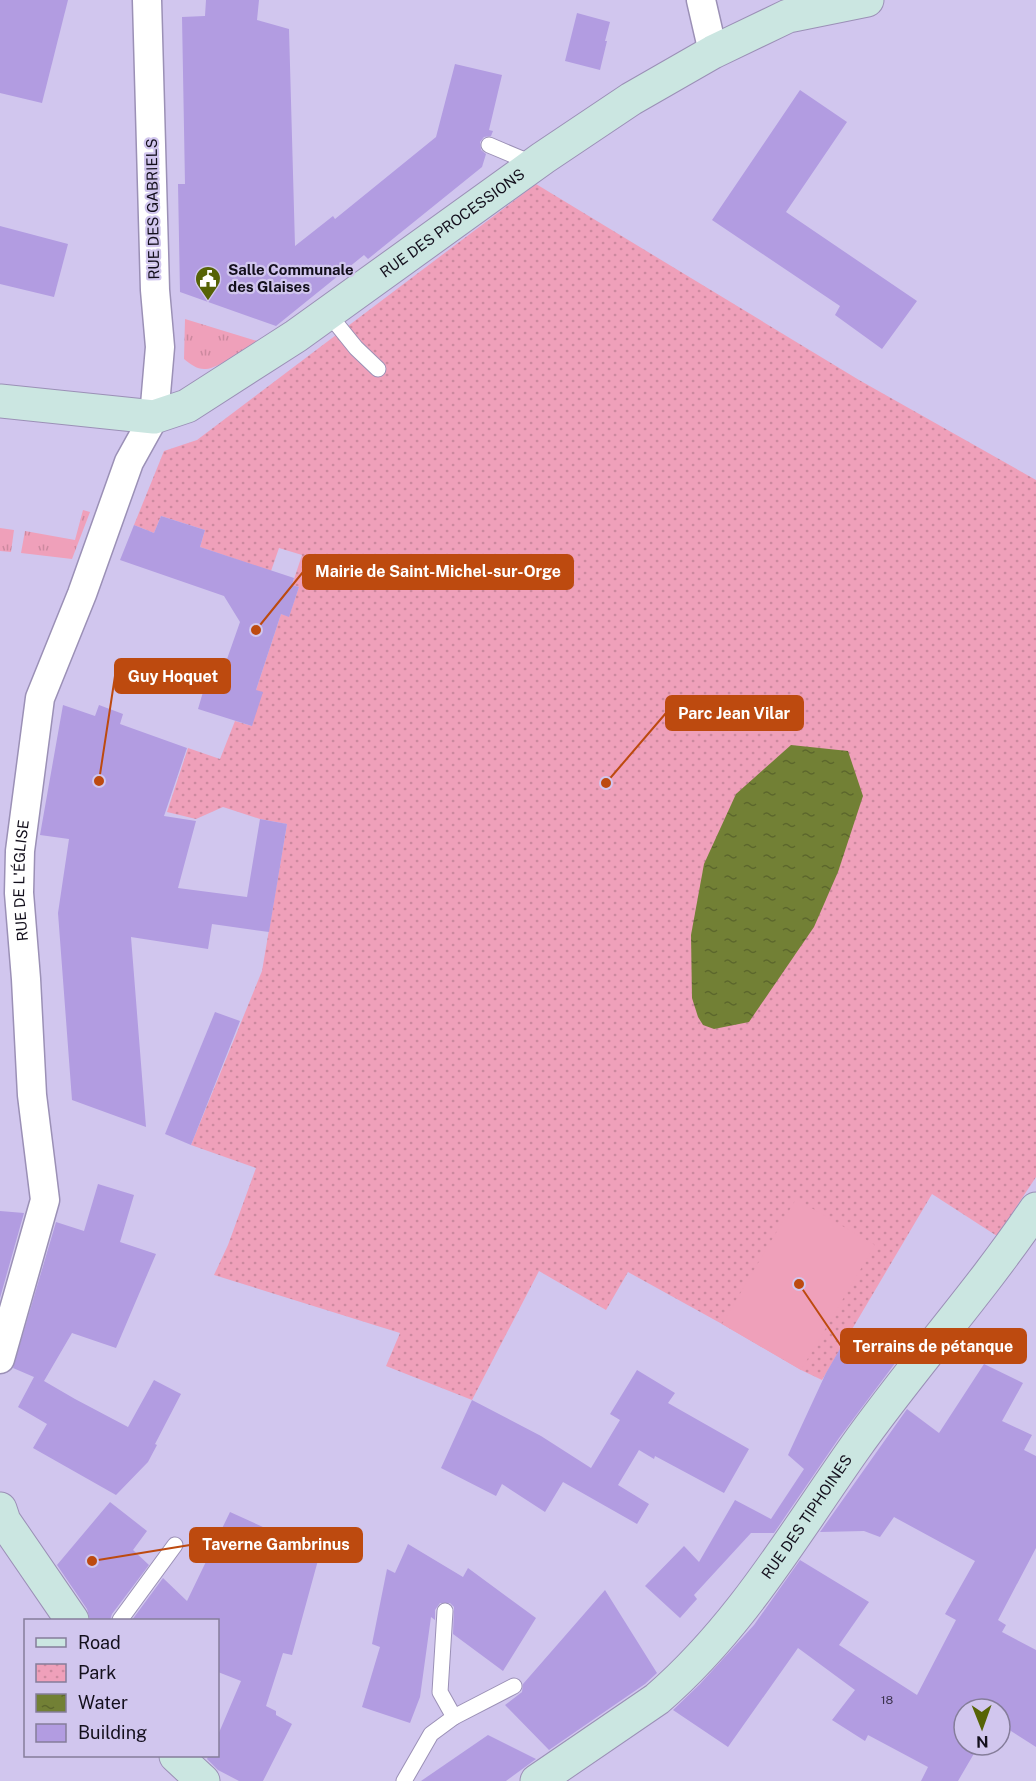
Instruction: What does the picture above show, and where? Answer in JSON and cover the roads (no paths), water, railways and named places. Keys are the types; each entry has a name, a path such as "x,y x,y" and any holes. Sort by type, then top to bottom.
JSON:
{"street":[{"name":"RUE DES GABRIELS","path":"147,0 155,290 160,347 154,417"},
{"path":"701,0 713,52"},
{"name":"RUE DES PROCESSIONS","path":"0,401 154,417 187,406 296,336 534,164 631,99 713,52 788,16 867,0"},
{"name":"RUE DE L'ÉGLISE","path":"0,1359 45,1200 32,1095 19,892 21,841 40,698 82,594 129,462 154,417"},
{"name":"RUE DES TIPHOINES","path":"537,1781 657,1699 739,1614 772,1570 855,1448 1034,1216"},
{"path":"0,1509 4,1521 71,1619"},
{"path":"178,1757 203,1781"}],"lane":[{"path":"489,145 534,164"},
{"path":"327,312 356,348 378,369"},
{"path":"121,1619 175,1545"},
{"path":"445,1611 440,1692 454,1717"},
{"path":"404,1781 431,1734 454,1717 514,1686"}],"water":[{"path":"791,745 848,751 863,796 838,872 814,927 749,1022 714,1029 703,1025 692,998 691,935 704,864 736,794"}],"place":[{"name":"Salle Communale des Glaises","path":"208,302"},
{"name":"Mairie de Saint-Michel-sur-Orge","path":"256,630"},
{"name":"Guy Hoquet","path":"99,781"},
{"name":"Parc Jean Vilar","path":"606,783"},
{"name":"Terrains de pétanque","path":"799,1284"},
{"name":"Taverne Gambrinus","path":"92,1561"}]}
